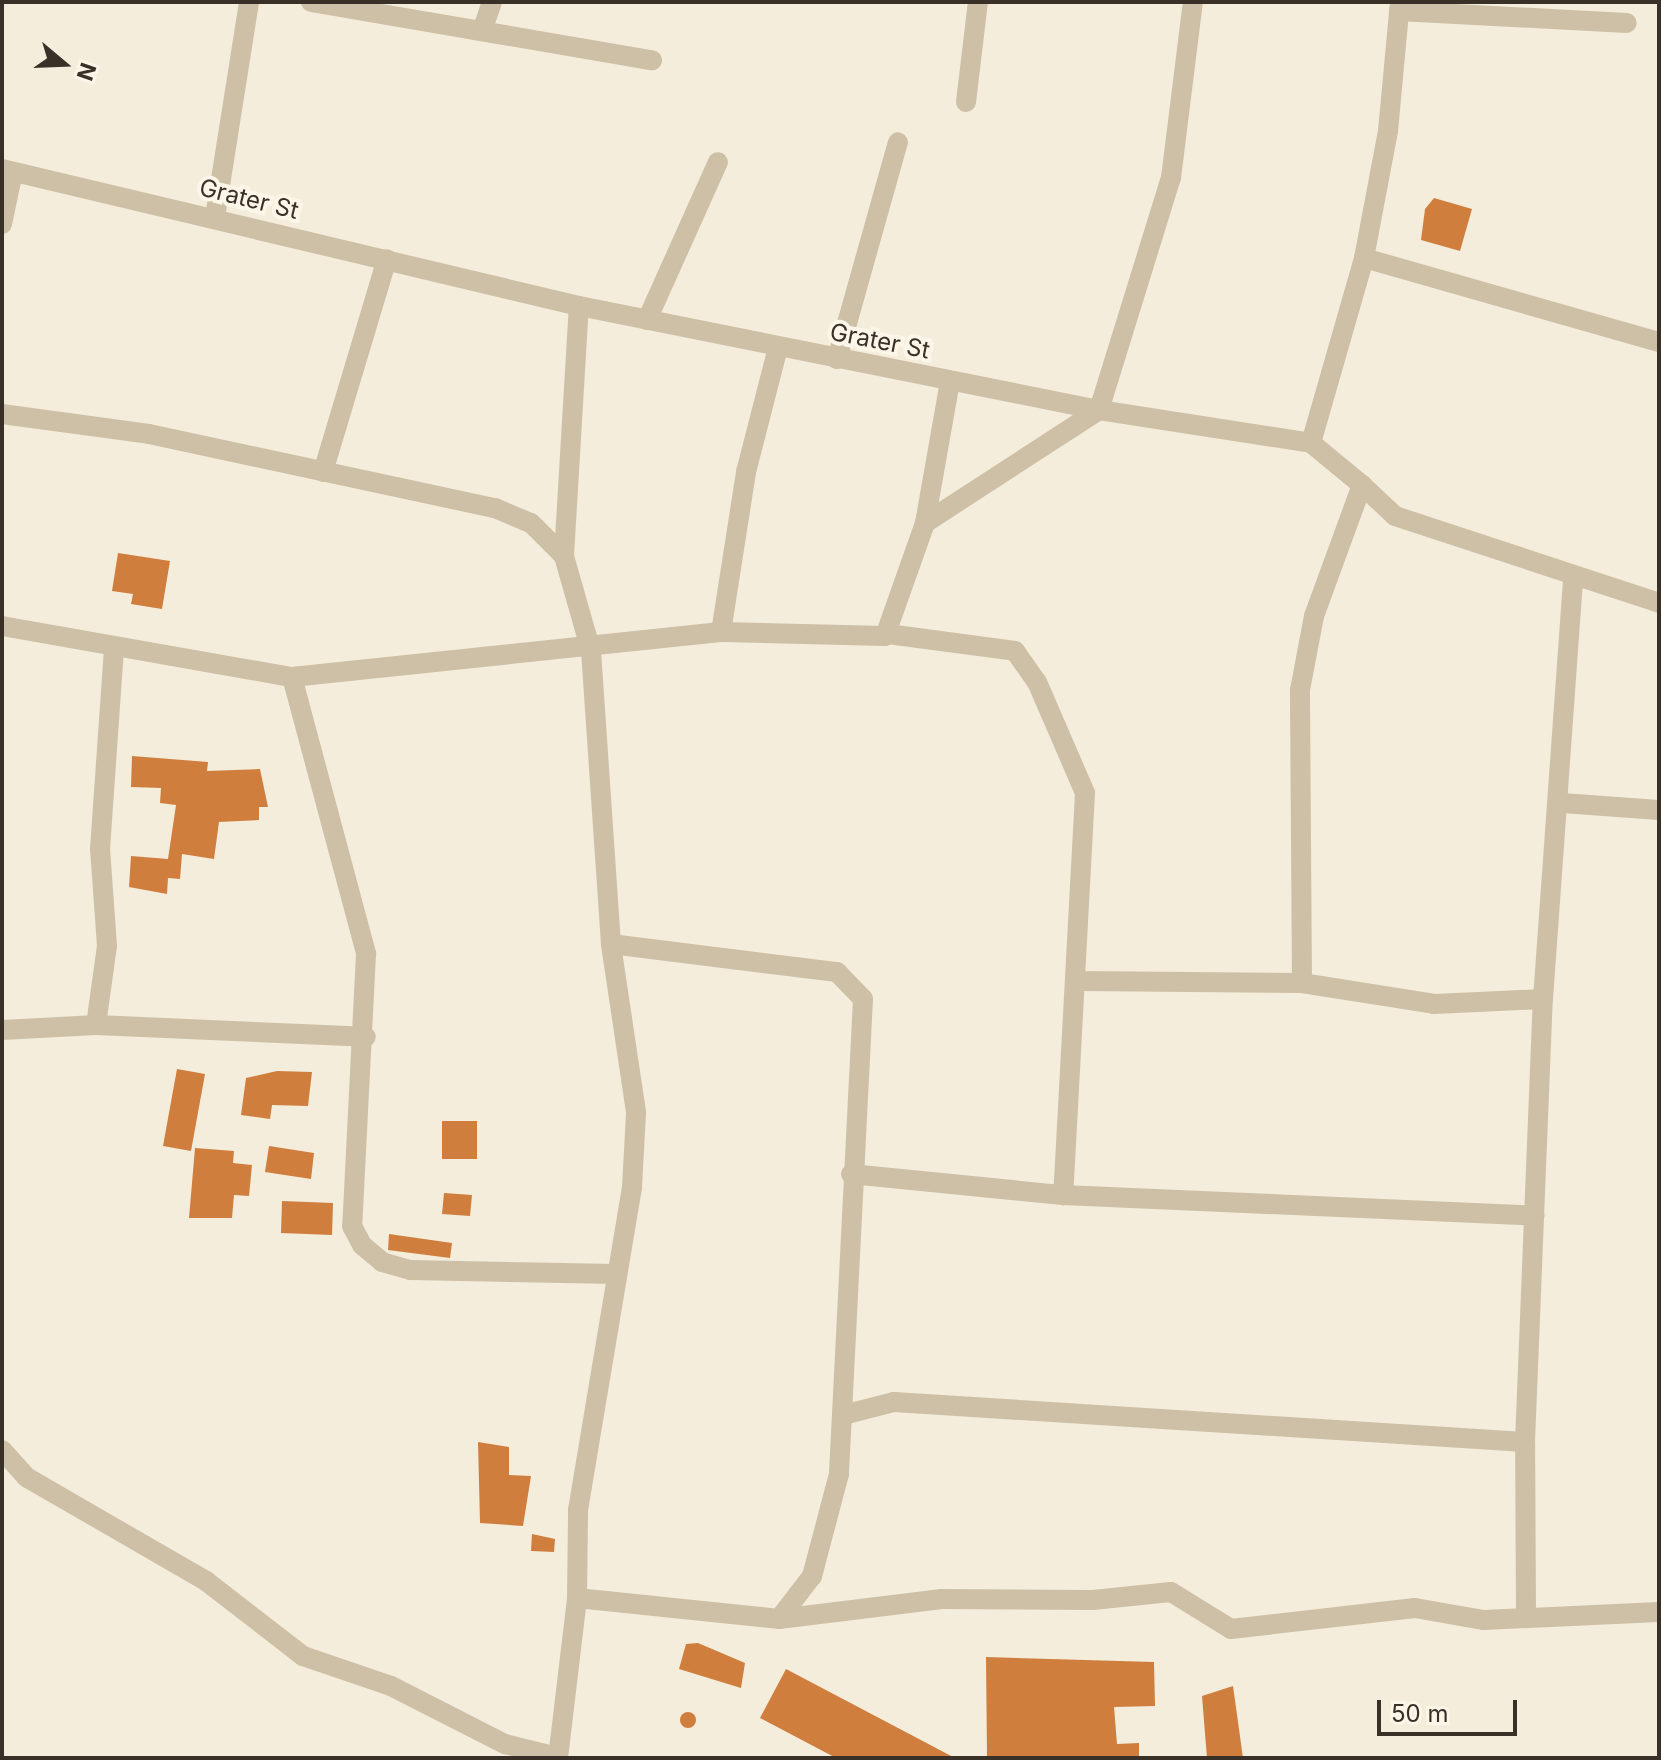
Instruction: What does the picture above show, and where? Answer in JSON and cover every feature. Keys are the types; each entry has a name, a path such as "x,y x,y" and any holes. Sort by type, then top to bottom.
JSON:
{"street":[{"path":"215,217 249,2"},
{"path":"311,2 652,60"},
{"path":"482,31 492,2"},
{"path":"966,102 978,2"},
{"path":"925,523 1099,410 1171,178 1193,2"},
{"path":"1627,23 1400,6 1364,258 1311,443 1395,516 1485,540 1573,577 1659,603"},
{"path":"837,359 898,142"},
{"path":"647,320 718,162"},
{"path":"2,224 7,170"},
{"name":"Grater St","path":"7,170 579,306 1099,410 1311,443"},
{"path":"1364,258 1659,342"},
{"path":"323,472 387,259"},
{"path":"2,1450 26,1477 206,1581 280,1644 391,1686 505,1744 558,1758 577,1598 578,1510 616,1274 636,1112 611,944 591,651 564,556 579,306"},
{"path":"721,632 746,472 778,347"},
{"path":"888,634 925,523 950,381"},
{"path":"2,414 149,434 495,508 531,523 564,556"},
{"path":"1302,983 1300,690 1314,616 1362,485"},
{"path":"1526,1614 1525,1442 1543,999 1562,803 1573,577"},
{"path":"2,626 114,649 292,677 591,651 721,632 888,634 1015,651 1037,682 1085,793 1078,981 1063,1195"},
{"path":"96,1025 107,946 100,849 114,649"},
{"path":"292,677 366,954 366,1037 352,1226 362,1245 382,1262 410,1270 616,1274"},
{"path":"1562,803 1659,810"},
{"path":"611,944 851,979 863,999 851,1174 843,1415 828,1533 812,1576 779,1619"},
{"path":"1078,981 1302,983 1434,1004 1543,999"},
{"path":"2,1030 96,1025 366,1037"},
{"path":"851,1174 1063,1195 1535,1216"},
{"path":"843,1415 894,1402 1525,1442"},
{"path":"577,1598 779,1619 942,1599 1093,1600 1171,1592 1231,1629 1415,1608 1484,1620 1526,1614 1659,1612"}],"building":[{"path":"1434,198 1472,209 1460,251 1421,240 1425,209"},
{"path":"118,553 170,561 162,609 131,604 133,594 112,591"},
{"path":"132,756 208,762 207,771 260,769 268,807 259,807 259,820 219,822 214,859 182,854 180,879 168,878 167,894 129,887 131,856 168,859 176,805 160,803 161,788 131,787"},
{"path":"177,1069 205,1074 191,1151 163,1146"},
{"path":"277,1071 312,1072 308,1106 272,1105 270,1119 241,1115 246,1078"},
{"path":"442,1121 477,1121 477,1159 442,1159"},
{"path":"269,1146 314,1153 311,1179 265,1172"},
{"path":"195,1148 234,1151 233,1163 252,1165 249,1196 234,1195 232,1218 189,1218"},
{"path":"444,1193 472,1195 470,1216 442,1214"},
{"path":"282,1201 333,1203 332,1235 281,1233"},
{"path":"389,1234 452,1243 450,1258 388,1250"},
{"path":"478,1442 509,1447 509,1475 531,1476 523,1526 480,1523"},
{"path":"532,1534 555,1539 554,1552 531,1551"},
{"path":"698,1643 745,1663 741,1688 679,1669 686,1644"},
{"path":"986,1657 1154,1662 1155,1706 1114,1707 1117,1744 1139,1743 1139,1758 987,1758"},
{"path":"786,1669 955,1758 836,1758 760,1718"},
{"path":"1233,1686 1243,1758 1207,1758 1202,1696"},
{"path":"688,1712 694,1714 694,1726 688,1728 682,1726 680,1720 682,1714"}]}
